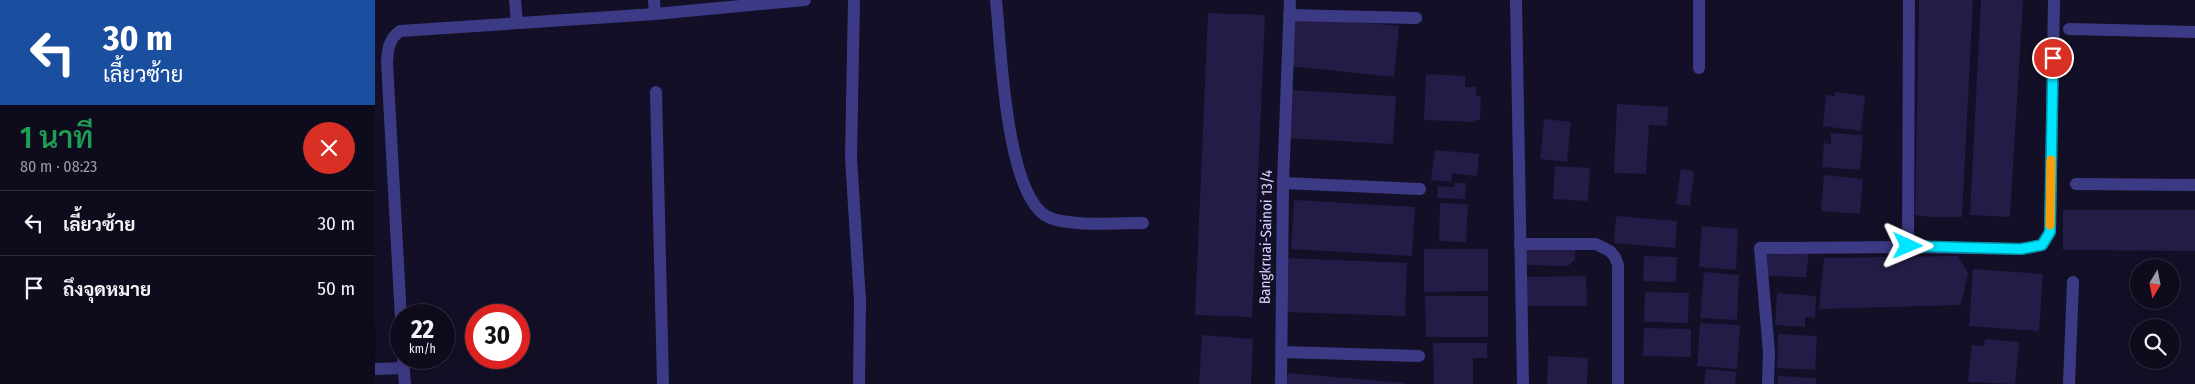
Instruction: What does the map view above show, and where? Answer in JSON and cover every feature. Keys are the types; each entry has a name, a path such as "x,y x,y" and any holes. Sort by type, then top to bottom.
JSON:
{"street":[{"path":"515,0 517,22"},
{"path":"655,0 655,14"},
{"path":"400,304 387,62 388,46 392,37 400,31 655,14 805,0"},
{"path":"854,0 851,158 860,301 859,384"},
{"path":"996,0 1011,140 1021,179 1034,205 1048,217 1067,222 1143,223"},
{"name":"Bangkruai-Sainoi 13/4","path":"1281,384 1283,183 1290,0"},
{"path":"1516,0 1523,384"},
{"path":"1699,0 1699,68"},
{"path":"1908,246 1909,0"},
{"path":"1768,384 1769,352 1760,248 1908,246 2021,249 2042,245 2050,232 2054,0"},
{"path":"1289,15 1416,18"},
{"path":"2069,29 2195,32"},
{"path":"655,92 663,384"},
{"path":"1283,183 1421,189"},
{"path":"2076,184 2195,185"},
{"path":"1520,244 1596,244 1610,251 1615,257 1618,265 1618,384"},
{"path":"2069,384 2073,282"},
{"path":"1281,352 1419,356"},
{"path":"375,369 390,366"},
{"path":"404,369 405,384"}],"building":[{"path":"1919,0 1973,0 1962,217 1915,215"},
{"path":"1981,0 2023,0 2010,217 1970,215"},
{"path":"1208,13 1265,15 1252,317 1195,315"},
{"path":"1294,16 1399,26 1394,77 1289,66"},
{"path":"1426,74 1465,76 1465,87 1476,87 1476,96 1481,96 1480,120 1476,120 1476,122 1424,120"},
{"path":"1290,90 1396,96 1393,144 1287,138"},
{"path":"1835,92 1865,96 1861,131 1823,126 1826,95 1835,96"},
{"path":"1617,104 1668,107 1667,126 1649,125 1646,174 1614,173"},
{"path":"1544,119 1571,122 1567,162 1540,159"},
{"path":"1831,133 1863,135 1860,170 1822,167 1824,143 1831,144"},
{"path":"1435,150 1479,154 1477,176 1452,173 1451,182 1431,180"},
{"path":"1555,166 1590,168 1588,201 1553,199"},
{"path":"1681,169 1694,171 1690,206 1676,204"},
{"path":"1824,175 1863,179 1860,214 1821,211"},
{"path":"1455,183 1466,183 1465,199 1437,198 1438,186 1454,187"},
{"path":"1294,200 1415,207 1412,256 1291,249"},
{"path":"1440,203 1468,204 1466,242 1439,241"},
{"path":"2063,210 2195,210 2195,251 2063,250"},
{"path":"1616,216 1677,221 1675,248 1614,243"},
{"path":"1702,226 1738,229 1736,270 1699,267"},
{"path":"1526,247 1575,250 1575,260 1568,266 1526,265"},
{"path":"1424,249 1488,249 1488,291 1424,292"},
{"path":"1763,251 1809,252 1806,277 1765,276"},
{"path":"1644,256 1677,257 1676,282 1643,281"},
{"path":"1958,256 1968,273 1961,305 1819,309 1824,258"},
{"path":"1286,258 1407,263 1405,316 1284,312"},
{"path":"1973,269 2043,274 2039,331 1969,326"},
{"path":"1704,272 1739,275 1737,320 1700,318"},
{"path":"1586,276 1587,306 1526,306 1526,277"},
{"path":"1645,292 1689,293 1688,323 1644,322"},
{"path":"1777,293 1816,296 1815,318 1805,317 1805,327 1775,325"},
{"path":"1425,296 1488,296 1488,337 1426,337"},
{"path":"1700,323 1740,325 1737,369 1697,366"},
{"path":"1644,328 1691,329 1691,357 1643,356"},
{"path":"1778,334 1817,336 1815,370 1777,368"},
{"path":"1202,335 1253,339 1251,384 1199,384"},
{"path":"1985,339 2019,342 2015,384 1968,382 1972,345 1984,346"},
{"path":"1433,343 1487,343 1487,358 1473,358 1473,384 1434,384"},
{"path":"1548,356 1588,358 1587,384 1547,384"},
{"path":"1706,369 1736,372 1735,384 1704,384"},
{"path":"1288,373 1404,383 1404,384 1287,384"},
{"path":"1778,376 1816,378 1816,384 1778,384"}],"slow traffic":[{"path":"2050,225 2051,160"}],"route":[{"path":"1908,246 2021,249 2042,245 2050,232 2053,58"}]}
